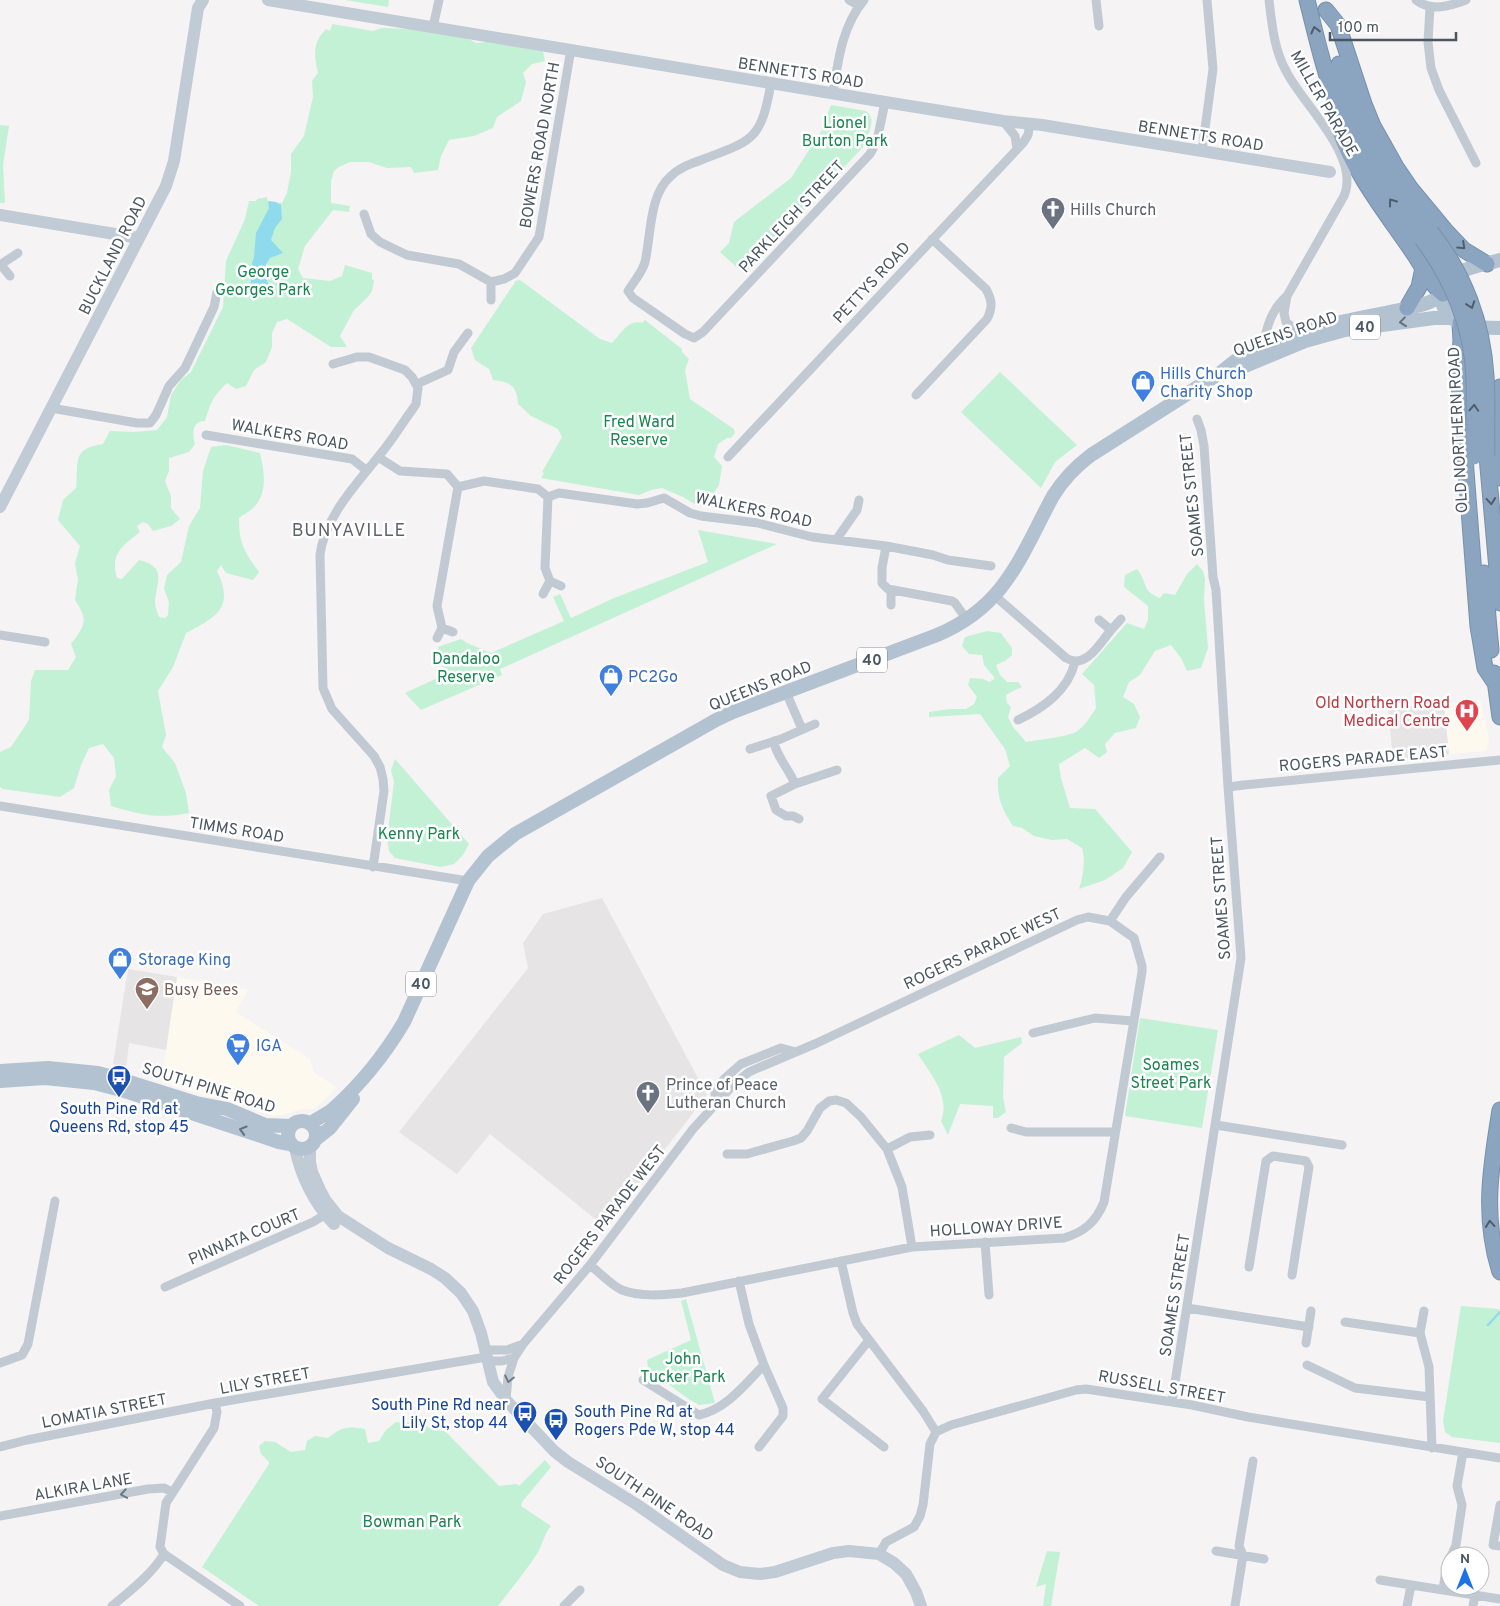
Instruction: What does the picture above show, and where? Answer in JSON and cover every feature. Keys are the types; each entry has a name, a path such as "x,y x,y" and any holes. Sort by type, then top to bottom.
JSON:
{"highway":[{"name":"OLD NORTHERN ROAD","path":"1307,0 1329,82 1353,138 1388,197 1427,236"},
{"name":"OLD NORTHERN ROAD","path":"1324,5 1346,87 1365,132 1427,236 1434,255 1450,284 1464,320 1469,340 1474,374 1495,682 1500,717"},
{"path":"1324,5 1338,25 1364,104 1377,133 1396,167 1411,189 1464,250 1494,262"},
{"path":"1323,61 1322,80 1348,151 1368,188 1435,288 1443,295"},
{"path":"1408,308 1419,287 1423,268"},
{"path":"1456,320 1461,341 1458,368 1478,626 1485,668 1495,682"},
{"path":"1500,387 1496,425 1500,478"},
{"name":"OLD NORTHERN ROAD","path":"1480,456 1500,603"},
{"path":"1500,1110 1488,1207 1490,1234 1500,1272"}],"main road":[{"path":"1456,320 1444,307 1444,287 1456,274 1494,262"},
{"name":"QUEENS ROAD","path":"310,1124 332,1109 362,1080 391,1042 404,1022 468,881 488,856 515,834 716,720 937,635 967,620 995,596 1014,571 1057,491 1076,467 1240,358 1263,346 1299,333 1343,320 1424,304 1443,295"},
{"name":"QUEENS ROAD","path":"1220,373 1245,366 1305,341 1345,330 1434,318 1456,320"},
{"name":"40","path":"1456,320 1475,327 1500,328"},
{"name":"SOUTH PINE ROAD","path":"0,1071 55,1068 114,1076 196,1103 227,1109 265,1125 290,1126"},
{"name":"SOUTH PINE ROAD","path":"0,1081 52,1078 101,1084 292,1146"},
{"name":"QUEENS ROAD","path":"313,1143 330,1128 346,1109 355,1096 362,1080"},
{"name":"40","path":"290,1126 298,1121 310,1124"},
{"path":"290,1126 287,1135 292,1146 302,1150 313,1143 315,1130 310,1124"}],"street":[{"name":"BUCKLAND ROAD","path":"0,508 166,186 174,160 198,8 203,0"},
{"name":"BENNETTS ROAD","path":"268,0 885,102 1330,172"},
{"path":"433,27 439,0"},
{"path":"833,93 842,43 862,3 849,0"},
{"path":"1096,0 1099,26"},
{"path":"1202,151 1213,69 1207,0"},
{"name":"MILLER PARADE","path":"1263,346 1272,314 1277,305 1287,296 1344,196 1348,175 1324,125 1295,88 1281,61 1273,33 1269,0"},
{"path":"1416,0 1422,5 1430,7 1443,7 1466,0"},
{"path":"1430,7 1428,42 1431,68 1439,90 1476,163"},
{"name":"BOWERS ROAD NORTH","path":"491,282 504,279 515,273 539,237 571,50"},
{"name":"PARKLEIGH STREET","path":"771,83 762,122 753,136 736,147 682,167 662,185 656,198 645,263 640,276 628,291 633,298 685,334 694,338 703,332 870,154 877,141 885,102"},
{"path":"1003,121 1015,136 1017,149"},
{"name":"PETTYS ROAD","path":"728,457 1017,149 1028,135 1030,124"},
{"path":"364,214 371,234 380,242 407,255 459,264 491,282 491,300"},
{"path":"0,215 139,238"},
{"path":"916,395 987,319 991,310 992,299 986,289 932,239"},
{"path":"10,276 0,264 18,253"},
{"path":"51,408 137,423 150,423 156,415 169,386 185,368 214,307 217,292"},
{"name":"MILLER PARADE","path":"1287,296 1284,313 1286,322 1299,333"},
{"path":"416,384 448,370 454,352 468,333"},
{"path":"333,364 356,357 369,357 405,370 416,384 418,393 416,404 378,457 366,470 333,519 324,536 320,555 323,688 332,709 374,756 380,767 383,779 384,791 373,867"},
{"name":"SOAMES STREET","path":"1172,1402 1241,958 1216,590 1204,446 1197,419"},
{"name":"WALKERS ROAD","path":"206,435 352,459 366,470"},
{"path":"378,457 400,471 447,474 458,487 437,606 442,628 437,638"},
{"name":"WALKERS ROAD","path":"458,487 484,481 538,489 548,497 559,493 637,504 664,498 690,513 701,516 758,522 812,537 886,546 933,555 948,560 991,566"},
{"path":"548,497 545,568 550,581 561,586"},
{"path":"836,540 857,510 859,500"},
{"path":"886,546 882,568 882,583 888,589 952,601 967,620"},
{"path":"543,594 550,581"},
{"path":"891,590 892,605"},
{"path":"995,596 1066,658 1075,662 1080,662 1087,658 1121,619"},
{"path":"1099,620 1111,630"},
{"path":"442,628 453,632"},
{"path":"0,635 45,642"},
{"path":"1018,720 1041,708 1054,697 1071,677 1075,662"},
{"path":"786,692 802,730"},
{"path":"750,749 815,724"},
{"path":"774,741 774,747 790,772 795,784"},
{"name":"ROGERS PARADE EAST","path":"1228,787 1500,760"},
{"path":"799,820 794,816 786,816 776,810 771,796 795,784 836,770"},
{"name":"TIMMS ROAD","path":"0,806 468,881"},
{"path":"1110,921 1126,897 1160,857"},
{"name":"ROGERS PARADE WEST","path":"506,1400 508,1377 514,1358 522,1344 590,1265 693,1129 717,1101 749,1072 796,1052 1077,920 1088,917 1110,921"},
{"name":"HOLLOWAY DRIVE","path":"590,1265 620,1289 636,1294 666,1295 912,1247 1064,1238 1084,1230 1099,1215 1104,1202 1142,966 1134,938 1110,921"},
{"path":"1033,1033 1095,1018 1133,1021"},
{"path":"727,1154 747,1154 801,1138 820,1108 829,1101 836,1100 846,1103 861,1117 887,1148 902,1187 912,1247"},
{"path":"1216,1124 1342,1145"},
{"path":"1011,1128 1026,1132 1115,1132"},
{"path":"887,1148 910,1137 930,1135"},
{"name":"SOUTH PINE ROAD","path":"313,1143 310,1162 312,1172 329,1212"},
{"name":"SOUTH PINE ROAD","path":"292,1146 316,1202 388,1248 431,1269 445,1278 461,1294 473,1311 481,1333 492,1382 506,1400 554,1451 568,1462 636,1504 723,1565 740,1572 760,1574 775,1572 833,1553 848,1551 879,1554 894,1563 906,1574 921,1606"},
{"path":"1250,1267 1266,1161 1273,1156 1306,1161 1309,1167 1292,1275"},
{"path":"0,1363 22,1356 28,1344 55,1201"},
{"name":"PINNATA COURT","path":"165,1287 313,1222 329,1212"},
{"path":"986,1242 989,1295"},
{"path":"841,1261 857,1324 923,1411 936,1432 930,1444 920,1516 914,1527 886,1542 879,1554"},
{"path":"738,1281 749,1324 783,1408 783,1416 759,1447"},
{"path":"1187,1308 1309,1327"},
{"path":"1424,1311 1420,1333 1429,1367 1432,1448"},
{"path":"1306,1343 1311,1312"},
{"path":"1345,1322 1420,1333"},
{"path":"869,1340 822,1399 884,1447"},
{"path":"486,1356 522,1344"},
{"path":"486,1356 502,1361 514,1358"},
{"name":"LILY STREET","path":"164,1554 160,1547 166,1503 214,1428 217,1412 215,1403 486,1356"},
{"path":"643,1380 699,1415 719,1408 764,1365"},
{"path":"1307,1365 1355,1388 1430,1397"},
{"name":"RUSSELL STREET","path":"936,1432 961,1422 1086,1389 1500,1458"},
{"name":"LOMATIA STREET","path":"0,1447 215,1403"},
{"path":"1456,1546 1462,1505 1457,1486 1462,1452"},
{"path":"1235,1606 1243,1555 1239,1546 1253,1462"},
{"name":"ALKIRA LANE","path":"0,1516 148,1489 164,1488 172,1492"},
{"path":"1500,1505 1493,1545 1500,1546"},
{"path":"1216,1551 1264,1559"},
{"path":"112,1606 146,1578 164,1554 240,1606"},
{"path":"1380,1580 1440,1590"},
{"path":"1407,1606 1411,1585"},
{"path":"564,1606 580,1590"},
{"path":"1481,1596 1500,1599"}],"shaded area":[{"path":"1481,701 1489,740 1486,751 1449,754 1444,704"},
{"path":"1444,704 1449,754 1393,760 1388,708"},
{"path":"602,898 707,1095 605,1227 490,1134 457,1174 399,1132 528,968 523,943 543,914"},
{"name":"Busy Bees","path":"128,969 177,977 166,1050 129,1043 126,1069 113,1064"},
{"path":"177,977 248,990 236,1012 310,1059 314,1072 336,1087 325,1100 313,1109 301,1109 273,1116 240,1103 208,1097 161,1082"}],"green space":[{"path":"345,0 389,0 388,7"},
{"name":"George Georges Park","path":"332,24 373,31 382,28 410,29 467,38 476,43 487,42 543,51 545,61 532,64 523,73 526,82 521,101 497,117 493,128 474,136 449,140 441,156 438,170 414,173 411,167 387,168 369,162 350,162 334,171 331,181 331,203 350,206 349,212 333,210 305,246 298,269 303,278 330,281 342,276 345,265 372,273 374,281 372,291 354,310 340,336 347,347 331,347 287,319 277,322 272,333 272,347 266,362 254,370 246,386 236,389 227,383 218,392 205,421 195,426 193,436 195,444 189,452 169,458 169,471 165,481 171,496 171,508 180,519 171,526 153,531 148,524 143,522 137,526 140,532 123,546 116,557 115,570 117,578 122,579 139,560 154,566 158,575 155,605 159,617 165,618 168,615 169,602 164,589 167,575 181,562 189,526 200,508 203,471 211,447 226,445 260,453 264,474 262,494 253,508 239,518 243,547 259,572 253,580 226,573 221,565 217,571 224,594 220,610 206,622 186,633 173,667 158,691 166,735 162,747 175,763 186,793 189,813 158,816 111,806 109,790 116,776 114,758 103,744 89,748 81,765 74,788 60,797 3,789 0,787 0,752 11,747 29,720 31,681 35,670 68,670 76,657 71,644 84,623 84,618 75,600 78,579 75,563 80,546 58,520 63,500 76,488 77,464 81,453 93,446 103,444 110,431 134,432 157,430 167,417 171,395 181,380 191,372 223,307 226,261 245,219 249,201 256,201 257,199 267,197 268,202 282,203 287,193 291,172 291,154 304,136 313,97 312,81 318,73 315,55 316,45 321,34 326,29 330,31"},
{"name":"Lionel Burton Park","path":"831,105 866,111 871,119 871,123 863,147 744,274 720,252 729,243 734,222 791,178 822,130"},
{"path":"0,125 9,126 3,165 5,203 0,203"},
{"name":"Fred Ward Reserve","path":"520,280 600,339 612,343 629,325 637,322 642,323 645,320 682,349 682,352 689,359 685,370 690,399 734,429 735,433 731,438 727,438 718,444 714,457 722,466 719,485 706,505 698,506 662,488 639,495 541,478 544,473 542,472 562,437 558,429 531,416 518,404 516,393 512,386 508,383 493,380 489,369 475,360 471,348 515,281"},
{"path":"1000,372 1077,445 1055,462 1041,488 961,412"},
{"name":"Dandaloo Reserve","path":"698,530 777,544 500,669 502,675 421,710 405,693 444,675 438,647 461,639 491,653 564,621 553,597 560,594 571,618 614,598 708,562"},
{"path":"1197,564 1203,571 1205,579 1204,600 1208,648 1201,668 1187,671 1181,658 1171,645 1155,651 1140,675 1129,682 1123,697 1134,704 1140,717 1136,728 1115,733 1105,744 1107,752 1099,758 1085,748 1059,764 1070,808 1095,809 1132,852 1123,868 1105,880 1079,889 1084,869 1082,848 1067,839 1052,840 1034,836 1022,828 1013,826 1006,814 999,798 998,778 1010,766 1005,749 980,714 929,717 929,712 966,709 974,704 977,697 968,685 970,678 983,679 990,682 995,678 984,665 982,655 969,654 962,646 965,637 987,631 1001,633 1012,648 1012,655 996,665 1000,675 1007,682 1018,682 1022,687 1006,695 1007,703 1011,707 1008,717 1013,727 1026,742 1059,737 1076,732 1090,718 1096,708 1094,685 1082,674 1127,623 1144,629 1148,620 1148,606 1124,587 1125,575 1137,569 1147,589 1160,598 1164,593 1175,595 1187,574"},
{"name":"Kenny Park","path":"395,759 469,844 463,855 454,864 441,867 395,858 389,851 387,839 394,782 391,770"},
{"name":"Soames Street Park","path":"1140,1018 1218,1030 1202,1128 1125,1116"},
{"path":"959,1035 975,1048 1021,1037 1022,1043 1004,1057 1003,1097 1006,1112 998,1118 993,1118 993,1106 960,1104 948,1135 941,1121 943,1103 941,1094 933,1077 918,1054"},
{"name":"John Tucker Park","path":"686,1299 715,1403 699,1405 657,1376 648,1367 647,1360 691,1340 681,1301"},
{"path":"1461,1306 1499,1309 1500,1312 1500,1443 1452,1437 1445,1432 1443,1421"},
{"name":"Bowman Park","path":"396,1422 413,1423 445,1431 499,1486 517,1484 519,1486 545,1460 551,1467 522,1502 521,1506 551,1526 537,1554 498,1606 259,1606 202,1567 269,1464 261,1454 259,1446 265,1441 275,1442 291,1452 305,1450 307,1441 315,1436 328,1438 345,1428 354,1428 365,1429 368,1443 379,1441 386,1430"},
{"path":"1047,1551 1060,1552 1051,1606 1043,1606 1046,1584 1036,1587"}],"water":[{"path":"268,201 281,205 282,219 275,228 271,240 283,253 270,258 263,269 269,286 268,292 256,294 251,284 251,267 254,257 256,233 269,208"}],"waterway":[{"path":"1488,1325 1500,1312"}],"place":[{"name":"Hills Church","path":"1053,230"},
{"name":"Hills Church Charity Shop","path":"1143,403"},
{"name":"PC2Go","path":"611,697"},
{"name":"Old Northern Road Medical Centre","path":"1467,732"},
{"name":"Storage King","path":"120,980"},
{"name":"Busy Bees","path":"147,1010"},
{"name":"IGA","path":"238,1066"},
{"name":"South Pine Rd at Queens Rd, stop 45","path":"119,1098"},
{"name":"Prince of Peace Lutheran Church","path":"648,1114"},
{"name":"South Pine Rd near Lily St, stop 44","path":"525,1434"},
{"name":"South Pine Rd at Rogers Pde W, stop 44","path":"556,1441"}],"district":[{"name":"BUNYAVILLE","path":"349,530"}]}
